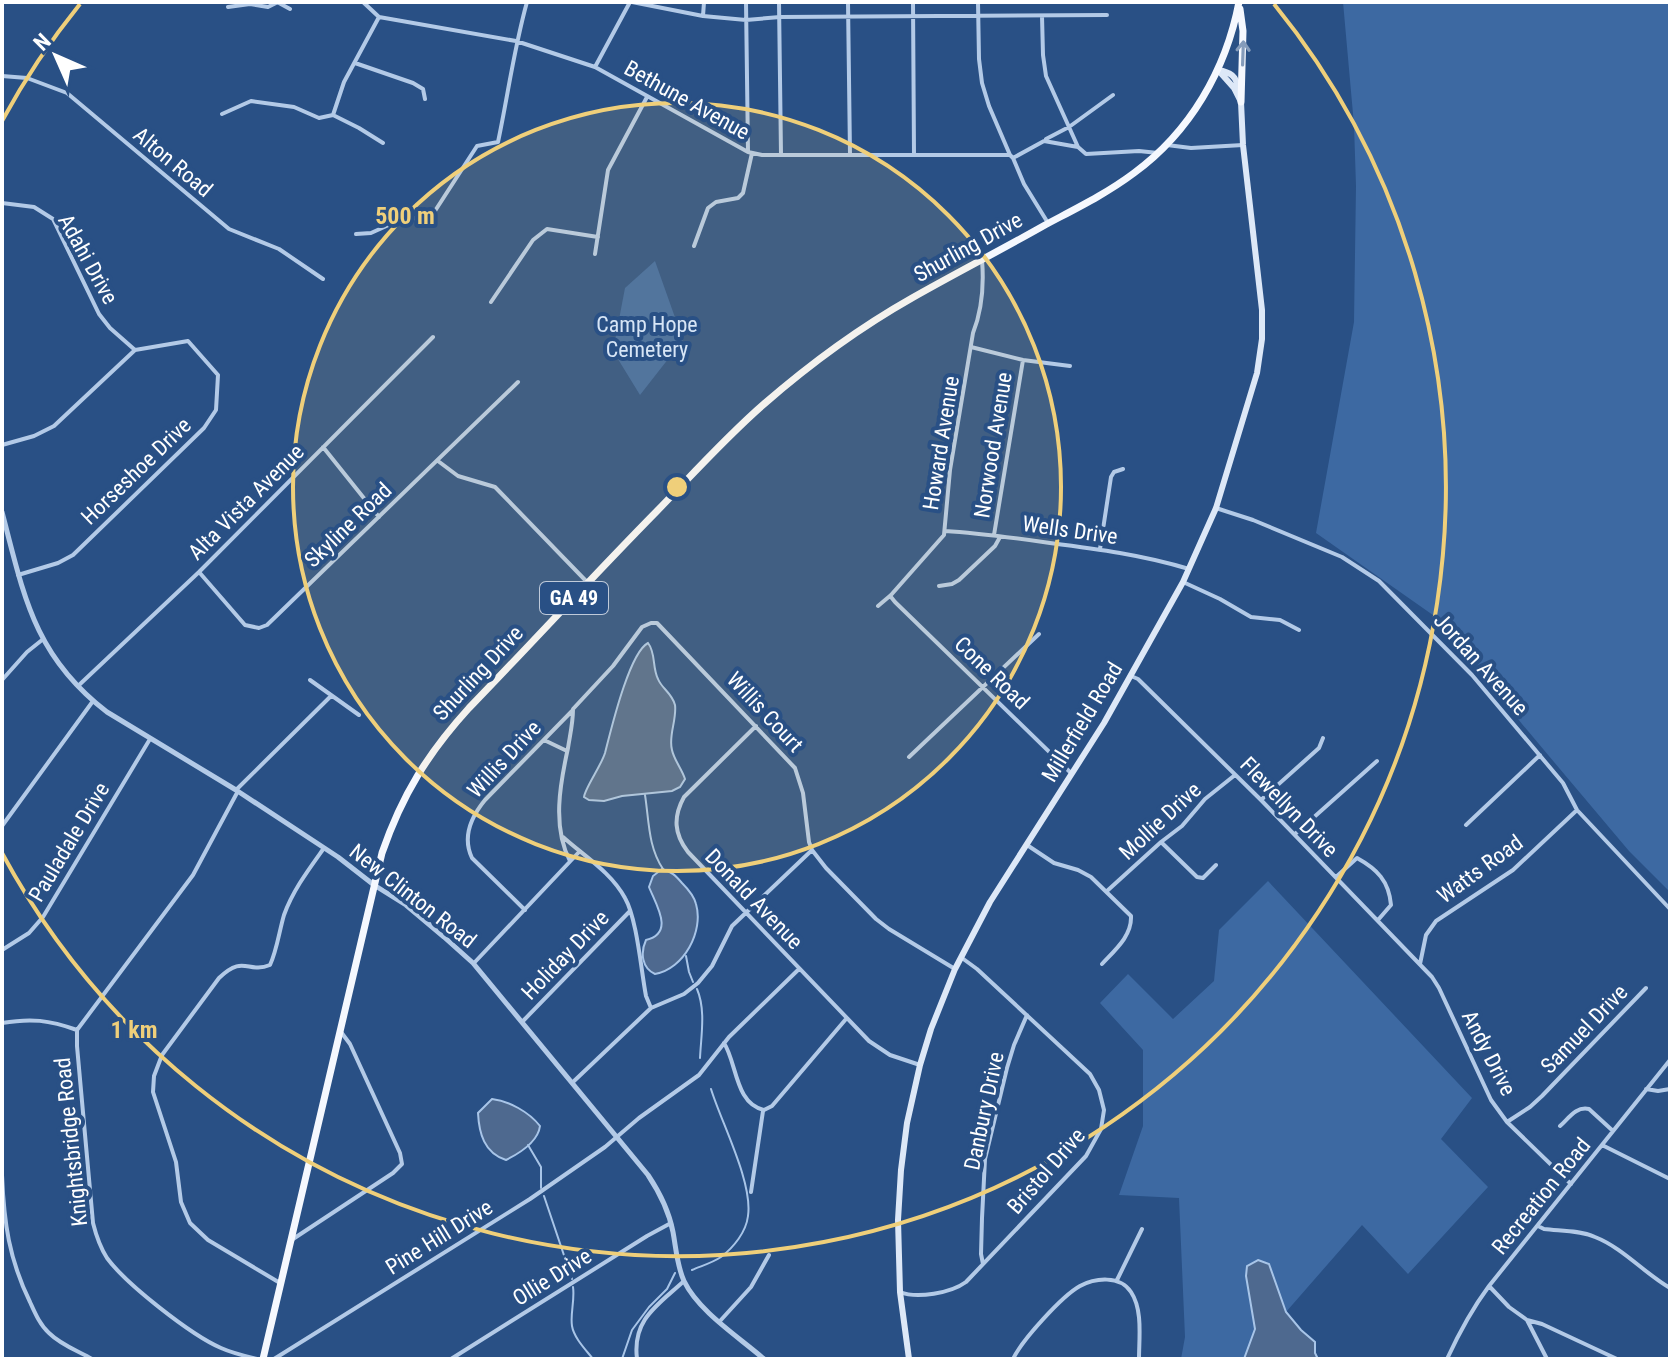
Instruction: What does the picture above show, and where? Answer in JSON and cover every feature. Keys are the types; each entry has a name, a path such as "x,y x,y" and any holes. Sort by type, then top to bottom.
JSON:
{"main road":[{"name":"GA 49","path":"1218,70 1239,3"},
{"path":"1239,3 1243,31 1241,102"},
{"name":"Millerfield Road","path":"909,1359 900,1292 898,1220 901,1170 907,1123 920,1065 937,1014 955,969 990,902 1072,774 1183,582 1216,508 1254,385 1262,339 1262,310 1241,102 1238,93 1218,70"},
{"name":"Shurling Drive","path":"260,1359 382,853 397,813 419,770 437,744 753,414 871,323 1119,183 1167,145 1195,110 1218,70"}],"street":[{"path":"228,7 250,4 268,7 280,2 290,9"},
{"path":"333,115 344,82 379,17 363,2"},
{"path":"374,11 377,2"},
{"path":"356,234 371,233 393,223 433,214 477,146 498,142 516,41 527,2"},
{"path":"595,67 631,2 703,16 746,20 780,17 1107,15"},
{"path":"703,16 704,2"},
{"path":"694,246 708,208 716,202 738,198 743,193 750,152 746,2"},
{"path":"779,2 781,155"},
{"path":"848,2 850,155"},
{"path":"913,2 914,155"},
{"path":"978,2 979,59 989,106 1024,184 1048,223"},
{"path":"1042,16 1046,76 1078,147 1086,154 1158,153"},
{"name":"Bethune Avenue","path":"379,17 516,41 595,67 750,152 781,155 1012,156 1069,127 1113,95"},
{"path":"355,63 413,83 423,89 425,99"},
{"name":"Alton Road","path":"2,76 27,78 67,93 229,229 279,249 323,279"},
{"path":"595,254 608,170 647,97"},
{"path":"222,114 251,101 294,107 319,118 333,115 383,143"},
{"path":"1044,141 1078,147"},
{"path":"1167,145 1191,148 1243,145"},
{"name":"Adahi Drive","path":"2,203 34,207 53,219 99,314 135,350"},
{"path":"491,302 533,240 547,229 598,237"},
{"name":"Howard Avenue","path":"878,606 942,539 945,531 950,470 973,333 979,318 982,260"},
{"name":"Alta Vista Avenue","path":"78,686 199,572 433,337"},
{"name":"Horseshoe Drive","path":"18,575 73,555 195,437 216,410 218,375 188,341 135,350"},
{"path":"971,347 1023,360 1070,366"},
{"path":"2,445 34,436 54,426 135,350"},
{"name":"Norwood Avenue","path":"997,536 1023,360"},
{"name":"Skyline Road","path":"199,572 245,625 259,628 267,625 518,382"},
{"path":"323,447 379,517"},
{"path":"438,461 458,476 495,487 588,583"},
{"path":"1100,549 1111,477 1114,472 1123,469"},
{"name":"Jordan Avenue","path":"1216,508 1319,546 1364,569 1397,597 1461,663 1540,755 1563,783 1577,810 1670,909"},
{"name":"New Clinton Road","path":"2,512 29,609 42,640 67,675 93,701 237,791 406,905 473,963 656,1187 671,1223 684,1281 697,1299 764,1359"},
{"name":"Wells Drive","path":"945,531 1100,549 1189,569"},
{"path":"939,586 959,580 995,546 997,536"},
{"path":"1183,582 1251,617 1280,620 1299,630"},
{"name":"Cone Road","path":"891,595 1072,774"},
{"name":"Willis Drive","path":"525,910 472,858 468,848 470,823 480,806 613,666 642,627 655,622"},
{"name":"Willis Court","path":"655,622 798,773 812,850"},
{"path":"909,757 1039,634"},
{"path":"2,680 42,640"},
{"name":"Flewellyn Drive","path":"1131,676 1138,679 1236,775 1420,964"},
{"path":"310,680 359,715"},
{"name":"Knightsbridge Road","path":"260,1359 220,1348 184,1325 126,1278 100,1246 93,1223 77,1030 187,884 237,791 331,696"},
{"path":"2,826 93,701"},
{"path":"570,861 564,846 559,812 573,709"},
{"name":"Donald Avenue","path":"756,726 687,794 679,806 676,820 679,838 688,852 745,913 869,1041 884,1052 920,1065"},
{"path":"1261,800 1319,748 1323,738"},
{"name":"Pauladale Drive","path":"2,950 29,933 43,917 150,739"},
{"path":"543,740 567,751"},
{"path":"1466,825 1540,755"},
{"path":"1295,834 1377,761"},
{"name":"Mollie Drive","path":"1107,891 1182,826 1205,799 1236,775"},
{"name":"Watts Road","path":"1420,964 1426,935 1436,921 1513,870 1577,810"},
{"path":"563,837 614,882 626,899 651,1008"},
{"path":"1161,842 1197,877 1203,878 1216,865"},
{"path":"1027,845 1054,863 1084,872 1131,916 1124,939 1102,964"},
{"path":"280,1283 208,1240 190,1223 183,1210 176,1162 153,1092 154,1076 167,1047 219,978 241,964 266,968 270,965 289,904 301,880 324,848"},
{"path":"573,1082 651,1008 684,994 698,983 712,966 732,926 812,850 876,919 955,969"},
{"path":"473,963 579,852"},
{"path":"1336,877 1357,858 1379,875 1390,890 1391,905 1378,920"},
{"name":"Holiday Drive","path":"523,1021 630,911"},
{"name":"Bristol Drive","path":"900,1292 916,1295 948,1291 966,1282 1086,1156 1099,1135 1103,1120 1103,1099 1090,1074 961,957"},
{"name":"Andy Drive","path":"1420,964 1439,988 1491,1100 1507,1122 1571,1184"},
{"name":"Pine Hill Drive","path":"274,1359 568,1174 688,1084 709,1065 724,1043 799,969"},
{"name":"Samuel Drive","path":"1507,1122 1542,1096 1646,988"},
{"name":"Danbury Drive","path":"983,1264 985,1159 1007,1068 1027,1015"},
{"path":"2,1023 28,1019 77,1030"},
{"path":"724,1043 731,1053 744,1096 757,1109 764,1110 772,1106 846,1019"},
{"path":"291,1240 402,1164 400,1153 350,1044 340,1031"},
{"name":"Recreation Road","path":"1447,1359 1458,1335 1489,1286 1670,1060"},
{"path":"1646,1089 1670,1089"},
{"path":"1560,1126 1578,1109 1584,1108 1613,1131"},
{"path":"751,1192 764,1110"},
{"path":"1602,1145 1670,1179"},
{"path":"2,1175 4,1223 9,1247 38,1319 49,1334 92,1359"},
{"name":"Ollie Drive","path":"451,1359 671,1223"},
{"path":"1537,1225 1544,1229 1597,1237 1670,1288"},
{"path":"1117,1280 1142,1229"},
{"path":"720,1321 751,1287 769,1255"},
{"path":"1013,1359 1023,1343 1071,1293 1083,1284 1105,1280 1117,1280 1126,1285 1135,1301 1139,1359"},
{"path":"637,1359 635,1343 641,1325 684,1281"},
{"path":"1489,1286 1527,1320 1617,1359"},
{"path":"1527,1320 1547,1359"}],"green space":[{"path":"1343,2 1670,2 1670,892 1629,851 1440,620 1316,533 1354,322 1354,125"},
{"name":"Camp Hope Cemetery","path":"655,261 683,340 640,395 613,351 625,288"},
{"path":"1268,881 1472,1098 1441,1139 1488,1187 1408,1274 1362,1225 1286,1312 1269,1264 1246,1276 1255,1329 1244,1359 1181,1359 1185,1337 1179,1198 1119,1195 1143,1126 1143,1050 1100,1003 1128,974 1173,1019 1214,981 1219,930"}],"shaded area":[{"path":"648,643 658,679 675,705 671,745 685,779 680,787 672,791 604,801 589,800 584,797 585,793 605,753 628,676 634,661"},
{"path":"662,869 675,876 692,895 698,915 694,937 683,957 675,965 655,974 643,960 643,950 646,940 655,936 662,925 649,887 653,876"},
{"path":"492,1099 518,1108 540,1126 532,1142 506,1160 492,1153 480,1128 478,1113"},
{"path":"1258,1260 1269,1264 1286,1312 1315,1342 1318,1359 1244,1359 1255,1329 1247,1266"}],"waterway":[{"path":"645,795 652,843 663,869"},
{"path":"686,956 693,982"},
{"path":"697,989 702,1014 700,1058"},
{"path":"692,1270 718,1259 730,1249 742,1233 748,1216 746,1186 711,1089"},
{"path":"528,1145 541,1167 541,1188"},
{"path":"544,1196 572,1279"},
{"path":"622,1359 632,1330 667,1289 675,1273"},
{"path":"573,1287 573,1330 593,1359"}]}
